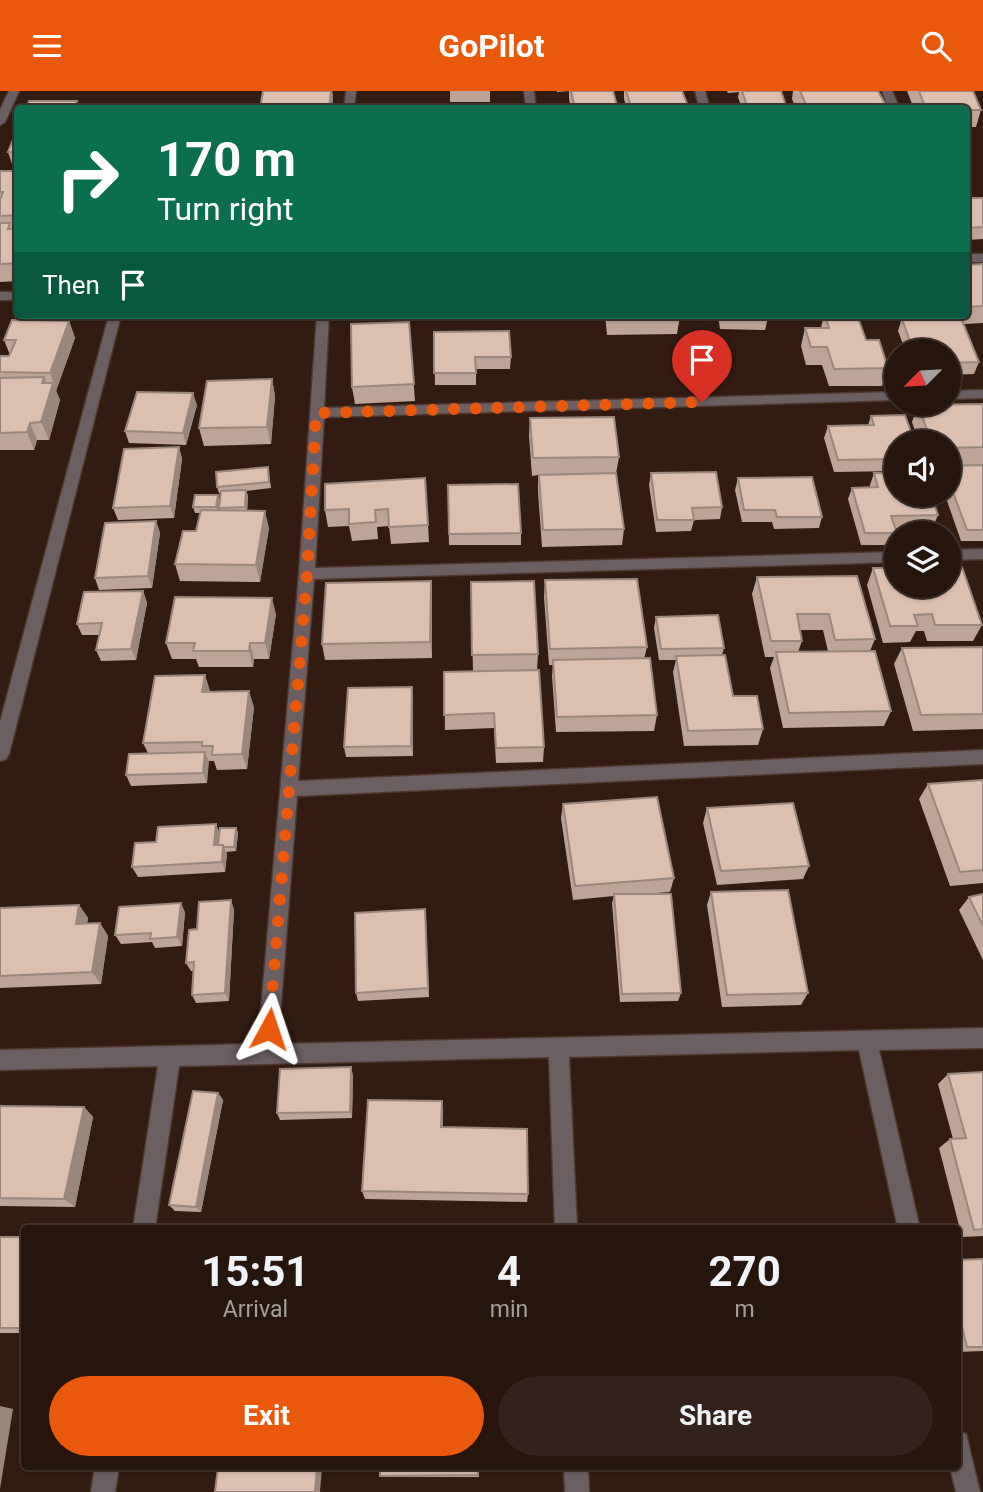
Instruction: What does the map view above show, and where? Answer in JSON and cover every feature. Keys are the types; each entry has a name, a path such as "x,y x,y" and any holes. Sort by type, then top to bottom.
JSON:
{"street":[{"path":"0,122 14,91"},
{"path":"0,754 114,319"},
{"path":"267,1056 307,574 323,319"},
{"path":"961,395 983,394"},
{"path":"316,413 884,396"},
{"path":"961,555 983,554"},
{"path":"307,574 884,557"},
{"path":"289,789 983,757"},
{"path":"0,1060 983,1038"},
{"path":"867,1042 908,1225"},
{"path":"559,1049 566,1225"},
{"path":"145,1225 170,1057"},
{"path":"961,1461 968,1492"},
{"path":"103,1492 107,1470"},
{"path":"576,1470 578,1492"}],"building":[{"path":"263,91 331,91 329,105 261,105"},
{"path":"571,91 613,91 617,105 574,105"},
{"path":"626,91 682,91 688,105 631,105"},
{"path":"742,91 781,91 786,105 747,105"},
{"path":"800,91 878,91 886,105 806,105"},
{"path":"919,91 973,91 981,110 970,110 970,105 924,105"},
{"path":"29,101 77,101 76,105 28,105"},
{"path":"14,137 14,152 8,152"},
{"path":"0,171 14,171 14,215 0,216 3,192 0,192"},
{"path":"970,198 983,198 983,227 970,228"},
{"path":"0,223 10,223 8,229 14,228 14,263 0,264"},
{"path":"983,264 983,306 970,307 970,265"},
{"path":"826,319 858,319 866,340 879,340 884,356 884,368 834,369 827,347 811,347 805,328 829,328"},
{"path":"902,319 961,319 979,362 961,363 961,339 909,339"},
{"path":"12,320 69,321 50,373 0,372 0,356 9,356 16,340 4,340"},
{"path":"409,322 414,384 352,387 351,324"},
{"path":"509,331 511,357 475,357 476,373 434,373 434,332"},
{"path":"44,377 42,383 53,383 41,422 30,423 27,432 0,433 0,378"},
{"path":"272,379 267,427 199,428 207,381"},
{"path":"137,392 193,393 183,433 125,431"},
{"path":"961,404 983,404 983,447 961,448 961,430 927,430 922,417 961,417"},
{"path":"871,416 906,417 910,430 884,430 884,459 838,460 828,426 874,425"},
{"path":"614,417 619,457 533,458 530,418"},
{"path":"179,447 170,506 113,508 124,449"},
{"path":"983,465 983,530 967,530 958,507 961,507 961,466"},
{"path":"268,467 269,482 217,487 216,472"},
{"path":"716,472 722,507 692,508 694,520 657,520 651,473"},
{"path":"616,473 624,529 543,530 539,475"},
{"path":"874,473 884,473 884,507 935,507 938,515 891,516 893,521 884,521 884,533 865,533 852,488 878,487"},
{"path":"812,477 822,517 777,517 775,510 744,510 738,478"},
{"path":"425,478 428,525 389,527 388,509 375,510 376,522 349,524 349,509 325,510 325,484"},
{"path":"518,484 521,533 449,534 448,485"},
{"path":"246,490 245,507 219,508 221,491"},
{"path":"195,495 218,495 216,507 193,507"},
{"path":"201,510 265,511 256,565 175,564 183,531 196,531"},
{"path":"156,521 148,576 95,578 105,523"},
{"path":"962,567 982,625 935,625 932,614 914,615 918,626 890,626 873,568 884,568 884,598 961,598"},
{"path":"857,576 875,639 835,640 829,614 797,614 802,641 771,641 757,577"},
{"path":"637,579 647,647 550,649 545,580"},
{"path":"431,581 430,642 322,644 326,583"},
{"path":"534,581 538,654 472,655 471,582"},
{"path":"143,591 131,649 96,650 102,623 77,624 84,592"},
{"path":"175,597 272,598 265,643 250,643 249,651 193,651 195,643 166,643"},
{"path":"718,615 724,648 661,649 656,617"},
{"path":"983,647 983,714 921,715 902,648"},
{"path":"875,651 891,711 789,713 776,652"},
{"path":"725,655 733,696 757,696 763,729 688,731 676,656"},
{"path":"650,658 657,715 557,717 553,660"},
{"path":"539,670 544,747 496,748 494,713 444,715 444,672"},
{"path":"205,675 202,692 249,691 242,754 212,755 213,746 202,746 202,742 143,743 155,676"},
{"path":"412,687 411,746 344,747 348,688"},
{"path":"205,752 203,773 126,775 129,754"},
{"path":"983,780 983,870 960,872 928,784"},
{"path":"657,797 674,878 575,886 563,804"},
{"path":"793,803 809,866 721,871 707,808"},
{"path":"216,824 214,845 223,845 222,862 132,867 135,843 156,842 158,827"},
{"path":"220,828 236,828 234,847 218,845"},
{"path":"788,890 808,993 727,995 711,892"},
{"path":"614,894 671,894 681,993 622,994"},
{"path":"983,894 983,926 969,897"},
{"path":"231,900 225,993 192,995 194,962 186,963 189,930 197,929 199,902"},
{"path":"181,903 177,937 150,939 151,933 115,935 119,907"},
{"path":"79,905 76,924 100,923 92,972 0,976 0,908"},
{"path":"425,909 428,988 356,993 355,913"},
{"path":"351,1067 350,1112 277,1113 280,1069"},
{"path":"983,1072 983,1229 974,1230 950,1139 966,1138 948,1074"},
{"path":"193,1091 218,1093 196,1207 169,1205"},
{"path":"368,1100 442,1101 441,1127 527,1129 528,1194 362,1191"},
{"path":"0,1106 84,1107 64,1199 0,1198"},
{"path":"0,1237 21,1237 21,1328 0,1328"},
{"path":"983,1259 983,1347 967,1347 961,1323 961,1260"},
{"path":"218,1470 317,1470 315,1492 215,1492"},
{"path":"380,1470 478,1470 478,1475 380,1476"}],"route":[{"path":"269,1029 307,574 316,413 702,402"}]}
